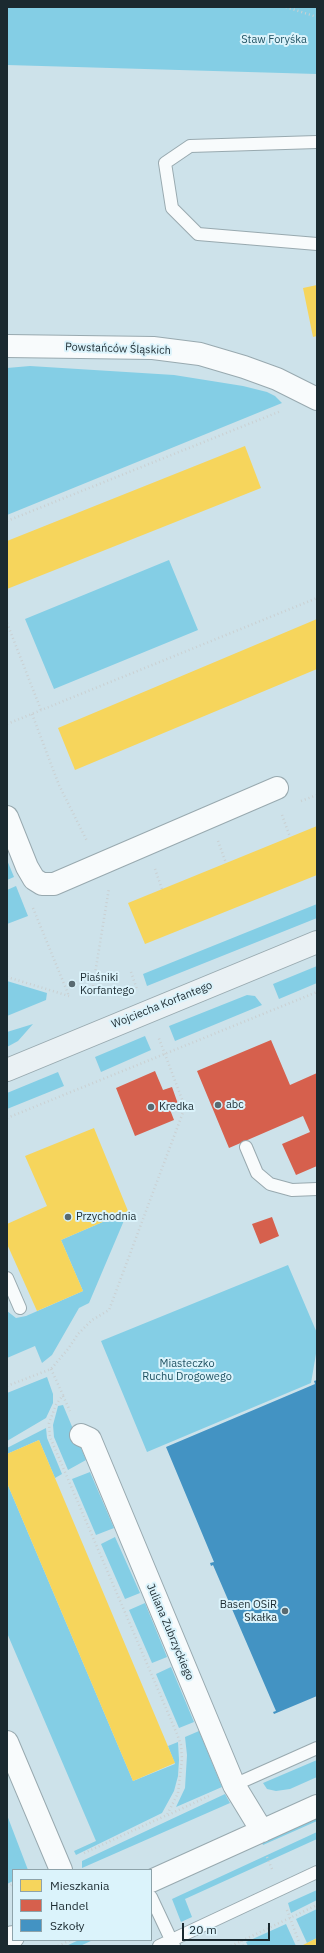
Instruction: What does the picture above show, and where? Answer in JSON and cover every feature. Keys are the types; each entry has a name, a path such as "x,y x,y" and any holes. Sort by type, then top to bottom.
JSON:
{"street":[{"name":"Powstańców Śląskich","path":"7,346 153,348 200,354 244,366 277,379 317,399"},
{"path":"7,817 26,867 34,878 42,884 54,884 277,788"},
{"name":"Wojciecha Korfantego","path":"7,1070 317,942"},
{"name":"Juliana Zubrzyckiego","path":"81,1435 90,1439 234,1785 262,1831"},
{"path":"7,1742 60,1867"},
{"path":"152,1881 317,1806"}],"lane":[{"path":"317,142 190,146 165,162 172,208 198,234 317,244"},
{"path":"246,1147 257,1173 270,1184 292,1190 317,1189"},
{"path":"7,1278 20,1308"},
{"path":"234,1785 317,1748"},
{"path":"159,1946 173,1943 317,1872"},
{"path":"152,1899 173,1943"}],"path":[{"path":"286,7 317,17"},
{"path":"7,521 288,408"},
{"path":"7,724 317,598"},
{"path":"7,623 42,710"},
{"path":"32,714 59,785 84,833 97,865"},
{"path":"295,804 317,795"},
{"path":"280,810 290,837"},
{"path":"217,836 226,863"},
{"path":"152,862 162,889"},
{"path":"93,986 109,886"},
{"path":"7,978 69,996 38,920"},
{"path":"131,972 138,990"},
{"path":"7,1118 317,992"},
{"path":"7,1386 51,1369 68,1349 78,1334 92,1320 108,1310 185,1107 156,1032"},
{"path":"51,1369 63,1395 56,1405 49,1423 50,1437 181,1744 181,1776 178,1793 167,1815"},
{"path":"60,1867 167,1815 234,1785"},
{"path":"230,1946 317,1905"},
{"path":"58,1946 69,1941"},
{"path":"241,1941 243,1946"}],"green space":[{"name":"Staw Foryśka","path":"7,7 317,7 317,74 7,65"},
{"path":"30,366 174,375 243,386 267,392 275,396 282,403 7,515 7,368"},
{"path":"169,560 198,630 54,689 25,619"},
{"path":"7,860 14,877 7,880"},
{"path":"16,886 28,916 7,924 7,890"},
{"path":"317,904 317,918 147,986 143,974"},
{"path":"317,966 317,983 279,999 273,984"},
{"path":"7,981 47,993 46,1000 7,1016"},
{"path":"247,995 255,996 262,1005 175,1041 169,1026"},
{"path":"33,1024 18,1041 7,1047 7,1032"},
{"path":"145,1036 151,1050 101,1072 95,1057"},
{"path":"58,1072 64,1086 7,1109 7,1093"},
{"path":"128,1211 89,1303 79,1308 52,1355 42,1363 35,1346 7,1358 7,1311 16,1318 26,1316 83,1291 61,1240"},
{"name":"Miasteczko Ruchu Drogowego","path":"288,1265 317,1333 317,1348 311,1383 147,1452 101,1341"},
{"path":"47,1377 53,1394 53,1403 46,1418 7,1441 7,1393"},
{"path":"63,1405 86,1460 68,1470 54,1437 53,1425 58,1406"},
{"path":"46,1428 47,1438 62,1474 55,1478 39,1440 7,1454 7,1448"},
{"path":"90,1472 114,1528 96,1535 72,1479"},
{"path":"7,1483 133,1781 175,1764 168,1746 178,1742 178,1776 174,1791 162,1813 76,1855 74,1851 96,1841 7,1633"},
{"path":"115,1537 140,1593 125,1599 101,1544"},
{"path":"145,1603 167,1657 152,1663 129,1610"},
{"path":"171,1667 194,1722 179,1728 156,1674"},
{"path":"199,1731 222,1787 176,1807 185,1788 187,1755 185,1737"},
{"path":"317,1760 317,1777 290,1789 276,1791 267,1789 263,1783"},
{"path":"225,1794 230,1803 82,1868 82,1861"},
{"path":"7,1815 28,1869 12,1869 12,1882 7,1884"},
{"path":"317,1816 317,1821 263,1845 261,1841"},
{"path":"317,1832 317,1839 185,1899 192,1917 181,1922 172,1899"},
{"path":"317,1890 317,1900 291,1913 288,1903"},
{"path":"317,1909 317,1938 307,1943 296,1919"},
{"path":"286,1924 296,1946 248,1946 246,1942"},
{"path":"77,1941 91,1941 80,1946 66,1946"}],"building: Mieszkania":[{"path":"317,285 317,336 313,337 303,288"},
{"path":"245,446 261,488 7,589 7,541"},
{"path":"317,619 317,669 75,770 58,728"},
{"path":"317,826 317,875 145,944 128,903"},
{"name":"Przychodnia","path":"94,1128 128,1211 61,1240 83,1291 37,1311 7,1244 7,1224 47,1206 25,1156"},
{"path":"39,1440 175,1763 133,1781 7,1483 7,1454"},
{"path":"317,1938 317,1946 301,1946"}],"building: Handel":[{"path":"271,1040 290,1085 317,1073 317,1166 296,1175 282,1144 310,1132 303,1116 229,1148 197,1071"},
{"path":"155,1071 163,1090 172,1087 178,1104 169,1107 174,1120 135,1136 116,1088"},
{"path":"272,1217 279,1236 260,1244 252,1224"}],"building: Szkoły":[{"path":"317,1380 317,1696 274,1714 273,1712 276,1711 213,1565 211,1566 210,1563 214,1562 166,1447 315,1384 314,1381"}],"place":[{"name":"Piaśniki Korfantego","path":"72,984"},
{"name":"abc","path":"218,1105"},
{"name":"Kredka","path":"151,1107"},
{"name":"Przychodnia","path":"68,1217"},
{"name":"Basen OSiR Skałka","path":"285,1611"}]}
